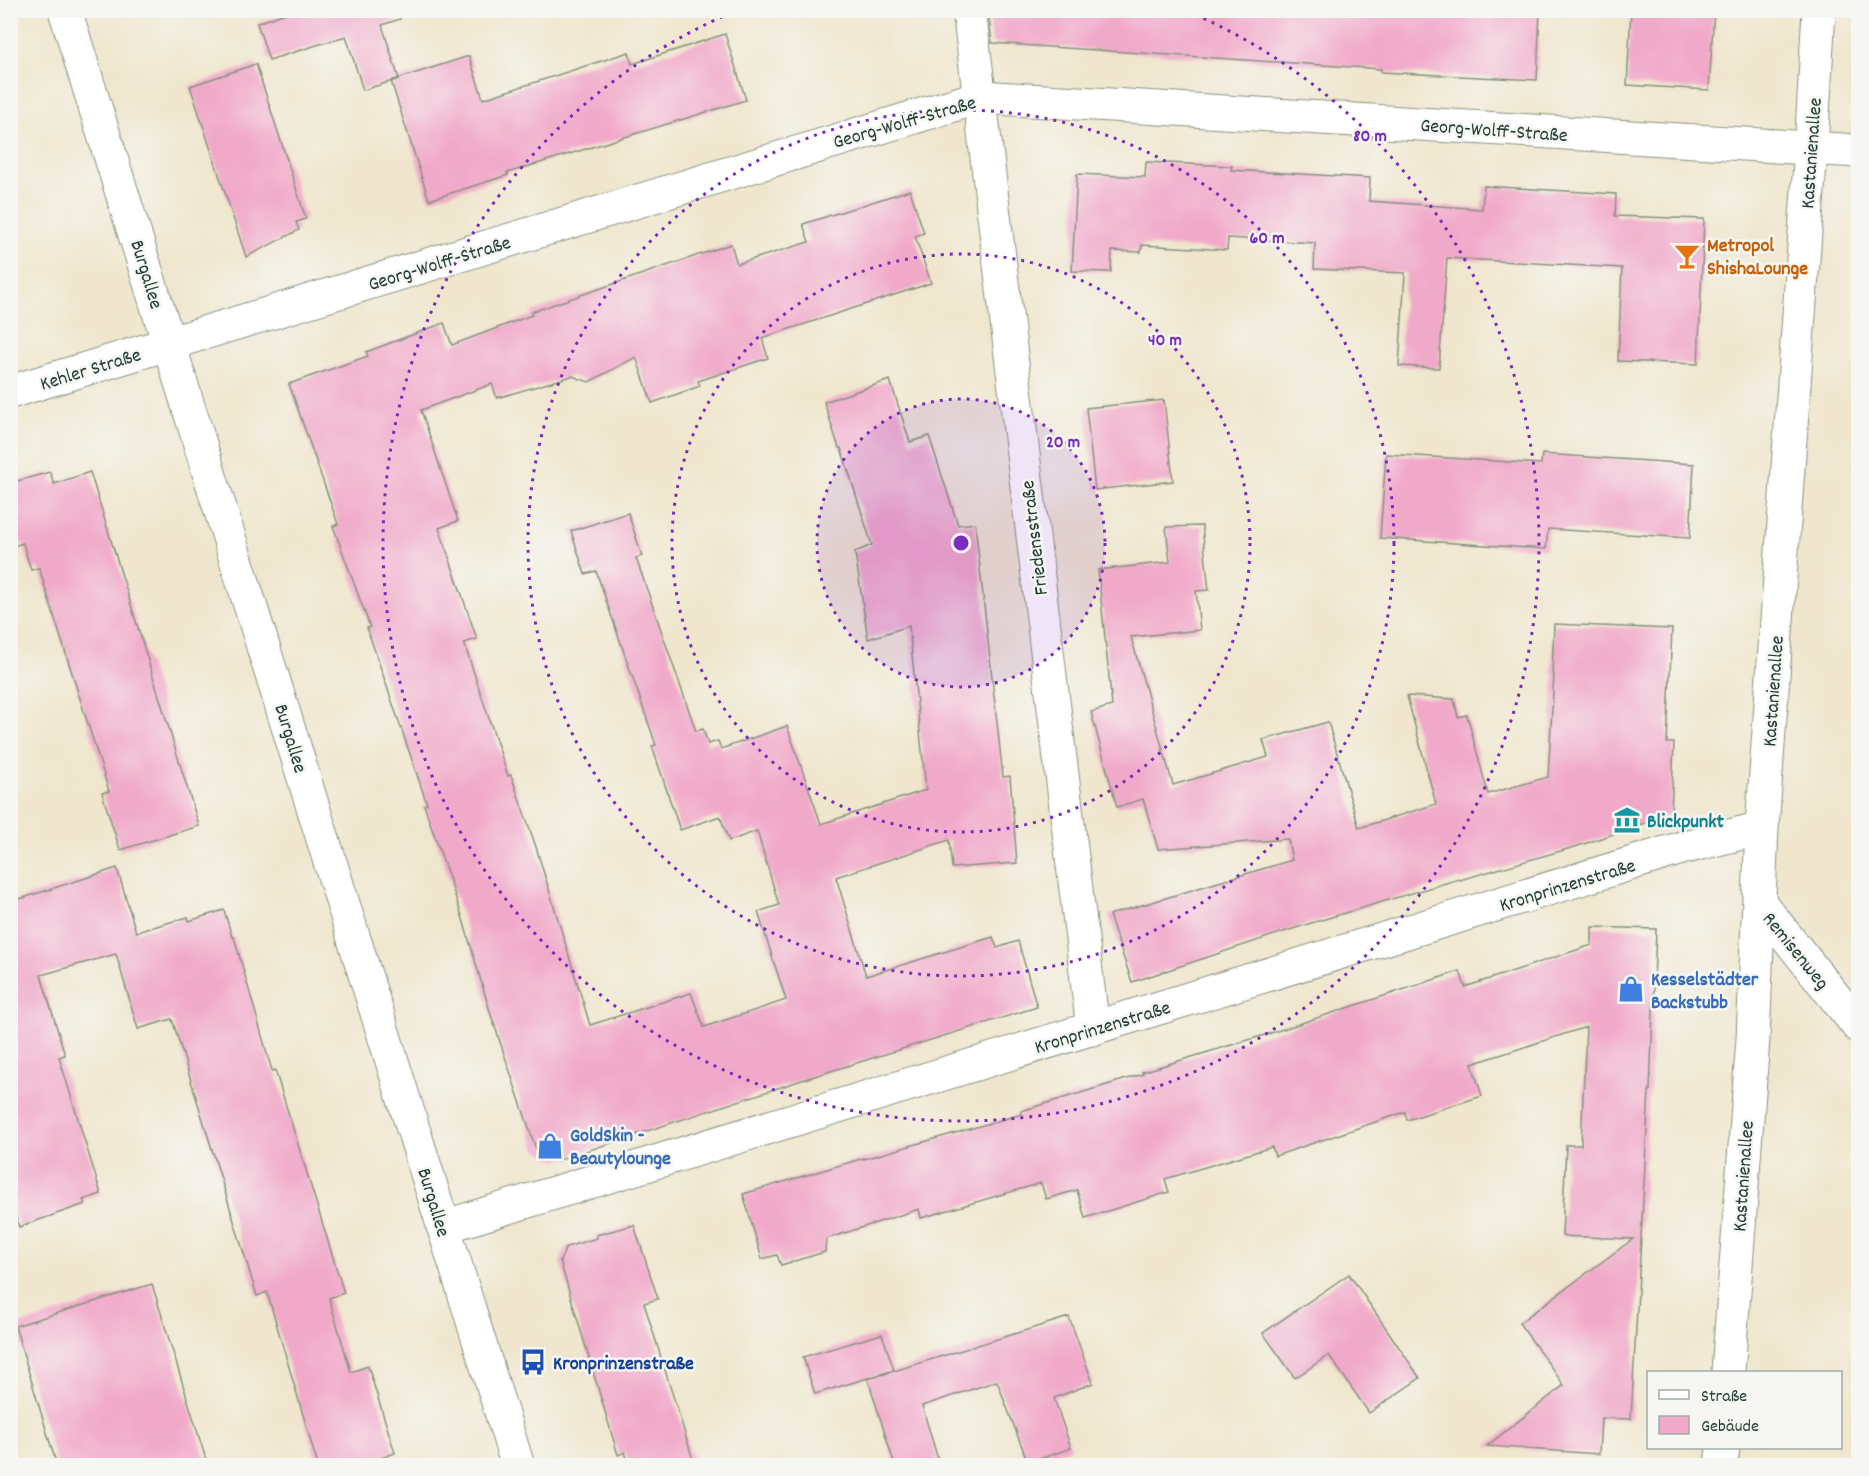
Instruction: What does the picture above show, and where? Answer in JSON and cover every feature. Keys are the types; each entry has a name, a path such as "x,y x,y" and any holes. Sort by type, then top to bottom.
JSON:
{"street":[{"name":"Burgallee","path":"65,10 518,1466"},
{"name":"Friedensstraße","path":"969,10 1093,1029"},
{"name":"Kastanienallee","path":"1728,1371 1752,1051 1762,828 1819,10"},
{"name":"Georg-Wolff-Straße","path":"170,344 980,97 1858,151"},
{"name":"Kehler Straße","path":"10,392 170,344"},
{"name":"Kronprinzenstraße","path":"443,1227 1685,848 1762,828"},
{"name":"Remisenweg","path":"1759,902 1858,1026"},
{"path":"1721,1466 1723,1449"}],"building":[{"path":"294,10 398,10 400,19 382,25 399,79 363,90 346,36 269,60 257,23"},
{"path":"988,10 1540,10 1537,80 1381,72 1381,69 992,43"},
{"path":"1631,10 1714,10 1709,90 1627,85"},
{"path":"725,34 746,100 507,173 508,175 429,200 391,81 469,56 483,99 629,52 632,64"},
{"path":"256,64 306,219 296,222 299,230 246,257 190,86"},
{"path":"1146,162 1232,166 1231,170 1370,178 1369,201 1482,209 1484,186 1616,194 1615,216 1704,219 1698,364 1618,361 1622,268 1447,258 1439,368 1399,366 1405,273 1314,269 1315,243 1228,238 1227,250 1142,245 1141,252 1112,251 1111,272 1072,271 1077,174 1145,177"},
{"path":"910,190 924,233 915,236 931,283 762,338 768,358 698,381 700,386 652,403 636,357 589,382 572,376 497,398 492,384 421,410 458,521 439,528 477,639 464,643 508,776 511,775 536,847 590,1025 691,993 704,1027 786,1000 758,912 779,905 757,831 729,841 720,816 680,830 652,746 656,745 596,571 585,574 571,531 628,513 642,556 636,558 696,731 703,729 708,744 718,741 721,749 787,726 821,824 926,790 909,626 868,639 855,552 872,545 824,402 890,380 910,442 929,436 958,525 975,523 1003,777 1010,776 1017,863 952,868 949,840 836,877 866,976 993,937 997,948 1018,941 1037,1007 805,1079 556,1161 536,1149 424,805 427,804 367,628 370,627 333,526 338,524 289,384 368,356 366,352 444,323 452,345 532,315 531,312 731,244 737,264 809,242 803,224"},
{"path":"1164,400 1173,481 1095,490 1086,408"},
{"path":"1386,454 1541,464 1542,454 1694,464 1690,538 1548,529 1546,549 1380,538"},
{"path":"50,472 54,484 90,472 199,826 120,850 102,793 109,791 39,568 31,570 23,543 10,547 10,483"},
{"path":"1202,526 1209,590 1196,591 1200,630 1131,637 1173,785 1268,757 1263,740 1328,722 1359,828 1436,804 1407,696 1454,699 1458,717 1467,715 1488,794 1548,777 1554,674 1552,674 1554,624 1672,629 1667,743 1674,743 1671,814 1578,846 1308,924 1132,982 1109,915 1292,860 1288,839 1158,849 1143,799 1117,807 1091,712 1112,706 1098,570 1170,562 1166,527"},
{"path":"117,868 136,932 188,917 189,921 224,910 232,937 234,937 272,1071 275,1070 344,1293 329,1298 351,1372 368,1366 395,1453 381,1458 383,1466 318,1466 267,1292 257,1296 172,1019 138,1029 116,954 41,975 65,1055 59,1057 101,1194 83,1200 85,1204 19,1227 10,1198 10,902"},
{"path":"1592,927 1656,929 1650,1091 1631,1419 1601,1418 1599,1454 1487,1446 1564,1385 1519,1323 1633,1239 1562,1236 1566,1145 1581,1145 1586,1027 1472,1064 1482,1096 1407,1120 1405,1112 1275,1156 1272,1147 1165,1179 1169,1192 1085,1218 1077,1190 1046,1199 1041,1183 921,1218 919,1209 826,1239 825,1252 781,1265 777,1255 762,1259 743,1194 1022,1114 1021,1111 1143,1074 1142,1072 1268,1034 1460,971 1465,987 1592,945"},
{"path":"634,1225 658,1299 644,1303 695,1466 629,1466 625,1452 618,1455 560,1261 566,1247 597,1238 596,1235"},
{"path":"1349,1274 1420,1378 1369,1413 1329,1355 1295,1378 1263,1333"},
{"path":"152,1284 208,1466 57,1466 15,1326"},
{"path":"1069,1317 1093,1383 1054,1398 1071,1448 1028,1463 997,1381 922,1406 940,1466 895,1466 868,1379"},
{"path":"882,1334 894,1370 815,1394 803,1357"}],"place":[{"name":"Metropol ShishaLounge","path":"1687,256"},
{"name":"Blickpunkt","path":"1627,820"},
{"name":"Kesselstädter Backstubb","path":"1631,989"},
{"name":"GoldSkin - Beautylounge","path":"550,1146"},
{"name":"Kronprinzenstraße","path":"533,1362"}]}
